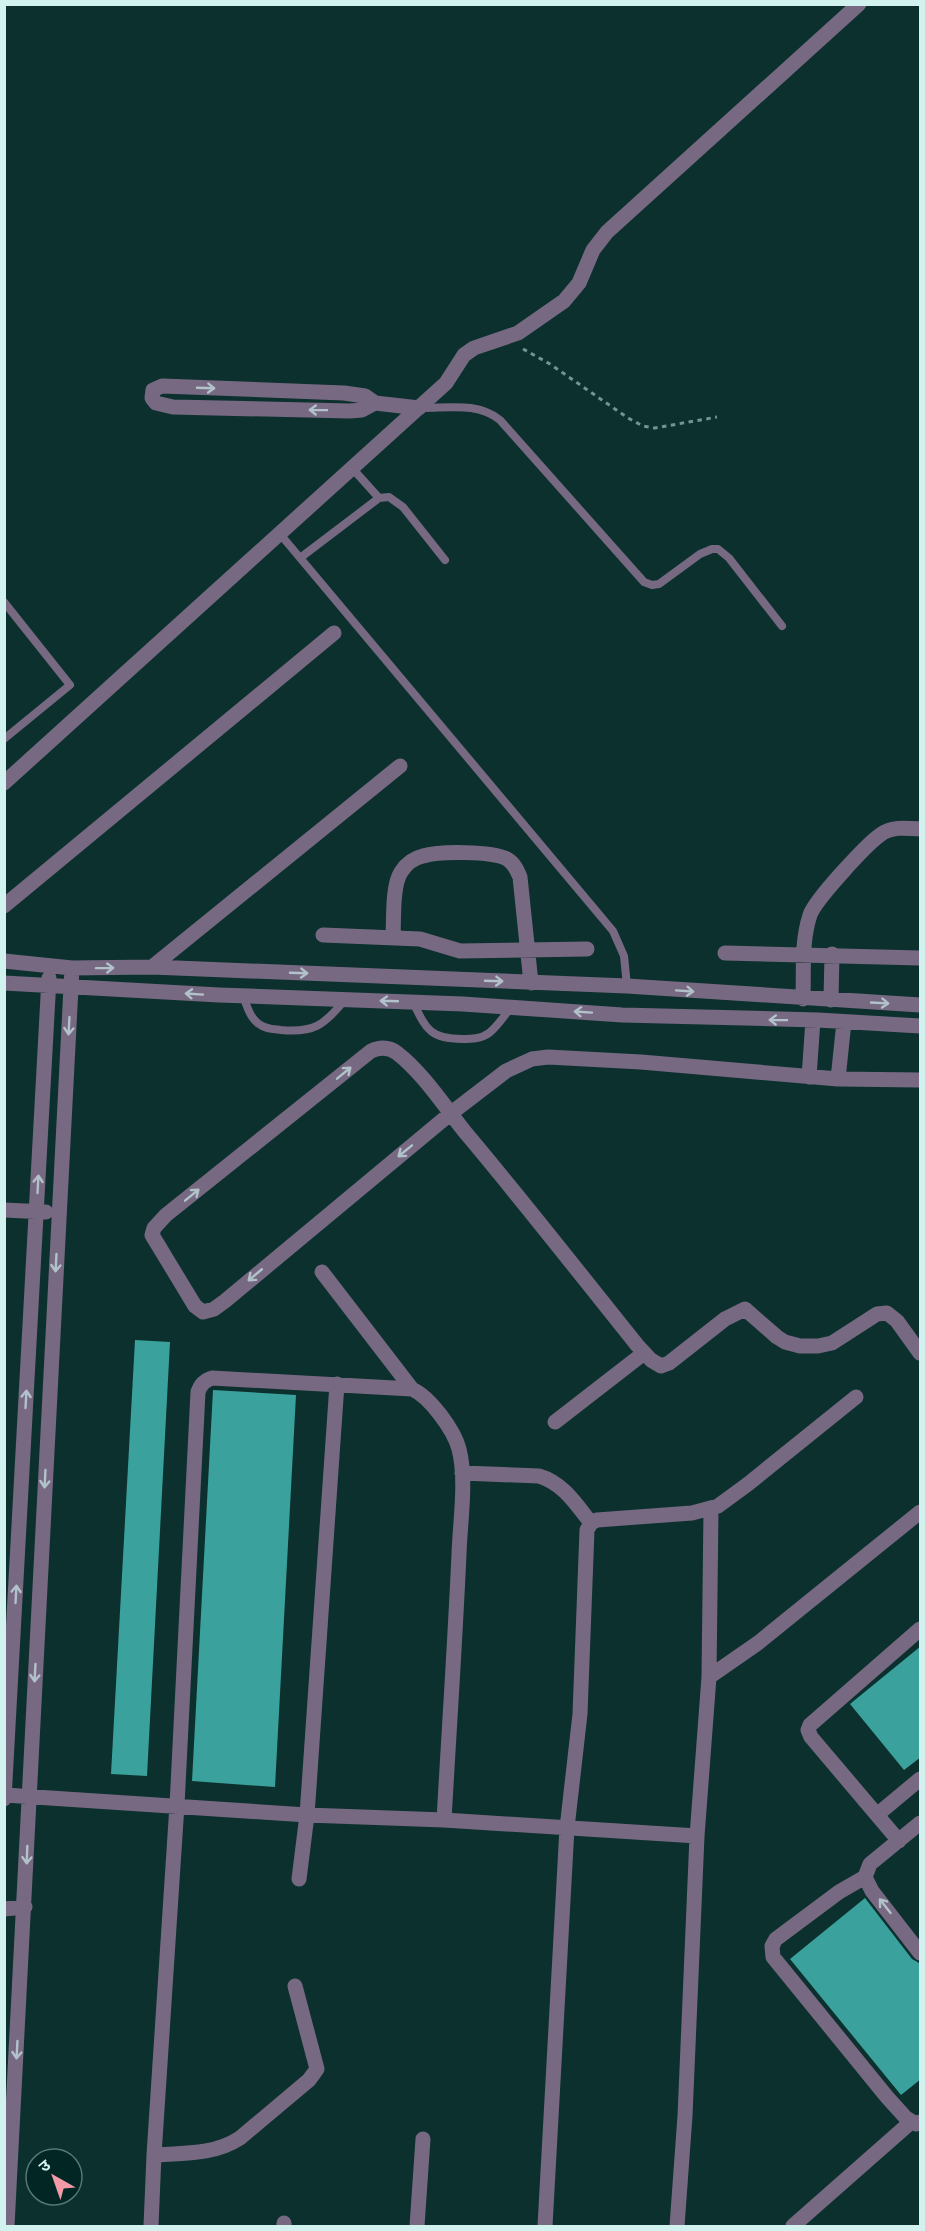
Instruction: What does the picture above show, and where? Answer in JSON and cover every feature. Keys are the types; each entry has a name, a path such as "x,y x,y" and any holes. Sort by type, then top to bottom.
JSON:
{"street":[{"path":"4,783 419,408 452,377 467,352 478,345 527,329 564,301 579,283 593,250 603,236 859,4"},
{"path":"375,403 362,410 350,411 184,408 162,406 152,398 153,390 162,386 344,393 365,396 375,403 419,408"},
{"path":"4,906 334,633"},
{"path":"152,967 400,766"},
{"path":"803,999 803,954 810,915 824,893 880,834 896,828 921,829"},
{"path":"393,936 397,880 406,865 424,855 490,854 505,858 510,861 520,878 531,983"},
{"path":"323,935 393,936 420,939 460,951 587,949"},
{"path":"725,952 921,958"},
{"path":"831,1000 832,954"},
{"path":"4,961 72,968 152,967 627,986 921,1005"},
{"path":"49,966 50,987 5,1797 697,1836"},
{"path":"7,2226 8,2167 25,1907 28,1797 72,968"},
{"path":"4,983 50,987 71,986 511,1007 622,1015 813,1020 921,1026"},
{"path":"622,1015 627,986"},
{"path":"809,1077 813,1020"},
{"path":"838,1079 844,1022"},
{"path":"921,1080 838,1079 641,1062 548,1057 532,1059 506,1071 450,1114 210,1311 204,1312 195,1306 152,1235 154,1228 166,1215 371,1051 378,1048 395,1051 410,1065 450,1114 644,1353 657,1364 664,1366 725,1319 745,1309 777,1337 800,1346 832,1343 877,1314 887,1313 897,1321 921,1353"},
{"path":"4,1210 59,1212"},
{"path":"322,1272 412,1389"},
{"path":"555,1422 644,1353"},
{"path":"151,2226 177,1805 197,1416 200,1386 212,1378 400,1386 412,1389 425,1397 449,1428 460,1452 462,1473 444,1820"},
{"path":"300,1880 307,1815 337,1384"},
{"path":"545,2226 567,1828 580,1714 586,1535 591,1523 597,1520 692,1513 711,1509 727,1501 856,1397"},
{"path":"462,1473 539,1476 549,1479 560,1486 591,1523"},
{"path":"677,2226 697,1836 709,1677 711,1509"},
{"path":"709,1677 758,1643 921,1512"},
{"path":"899,1840 811,1737 808,1727 921,1629"},
{"path":"878,1814 921,1779"},
{"path":"921,1823 870,1864 866,1877 873,1891 921,1953"},
{"path":"793,2226 916,2122 887,2097 778,1965 772,1951 776,1939 839,1892 866,1877"},
{"path":"4,1910 25,1907"},
{"path":"154,2155 214,2151 228,2146 313,2076 317,2069 316,2060 295,1986"},
{"path":"417,2226 423,2139"}],"lane":[{"path":"419,408 473,407 492,413 644,582 652,585 659,584 700,554 718,549 729,558 782,626"},
{"path":"352,468 379,498"},
{"path":"300,558 379,498 389,497 403,507 445,560"},
{"path":"280,534 613,931 624,956 627,986"},
{"path":"4,602 70,685 4,739"},
{"path":"243,996 250,1014 266,1028 305,1031 328,1020 345,1000"},
{"path":"413,1002 428,1029 435,1035 447,1039 474,1040 488,1034 511,1007"}],"path":[{"path":"504,338 550,364 643,426 655,428 717,417"}],"building":[{"path":"135,1340 170,1342 147,1776 111,1774"},
{"path":"213,1390 296,1395 275,1787 192,1781"},
{"path":"921,1646 921,1757 904,1770 850,1704"},
{"path":"865,1898 912,1959 921,1964 921,2079 901,2095 790,1959"}]}
